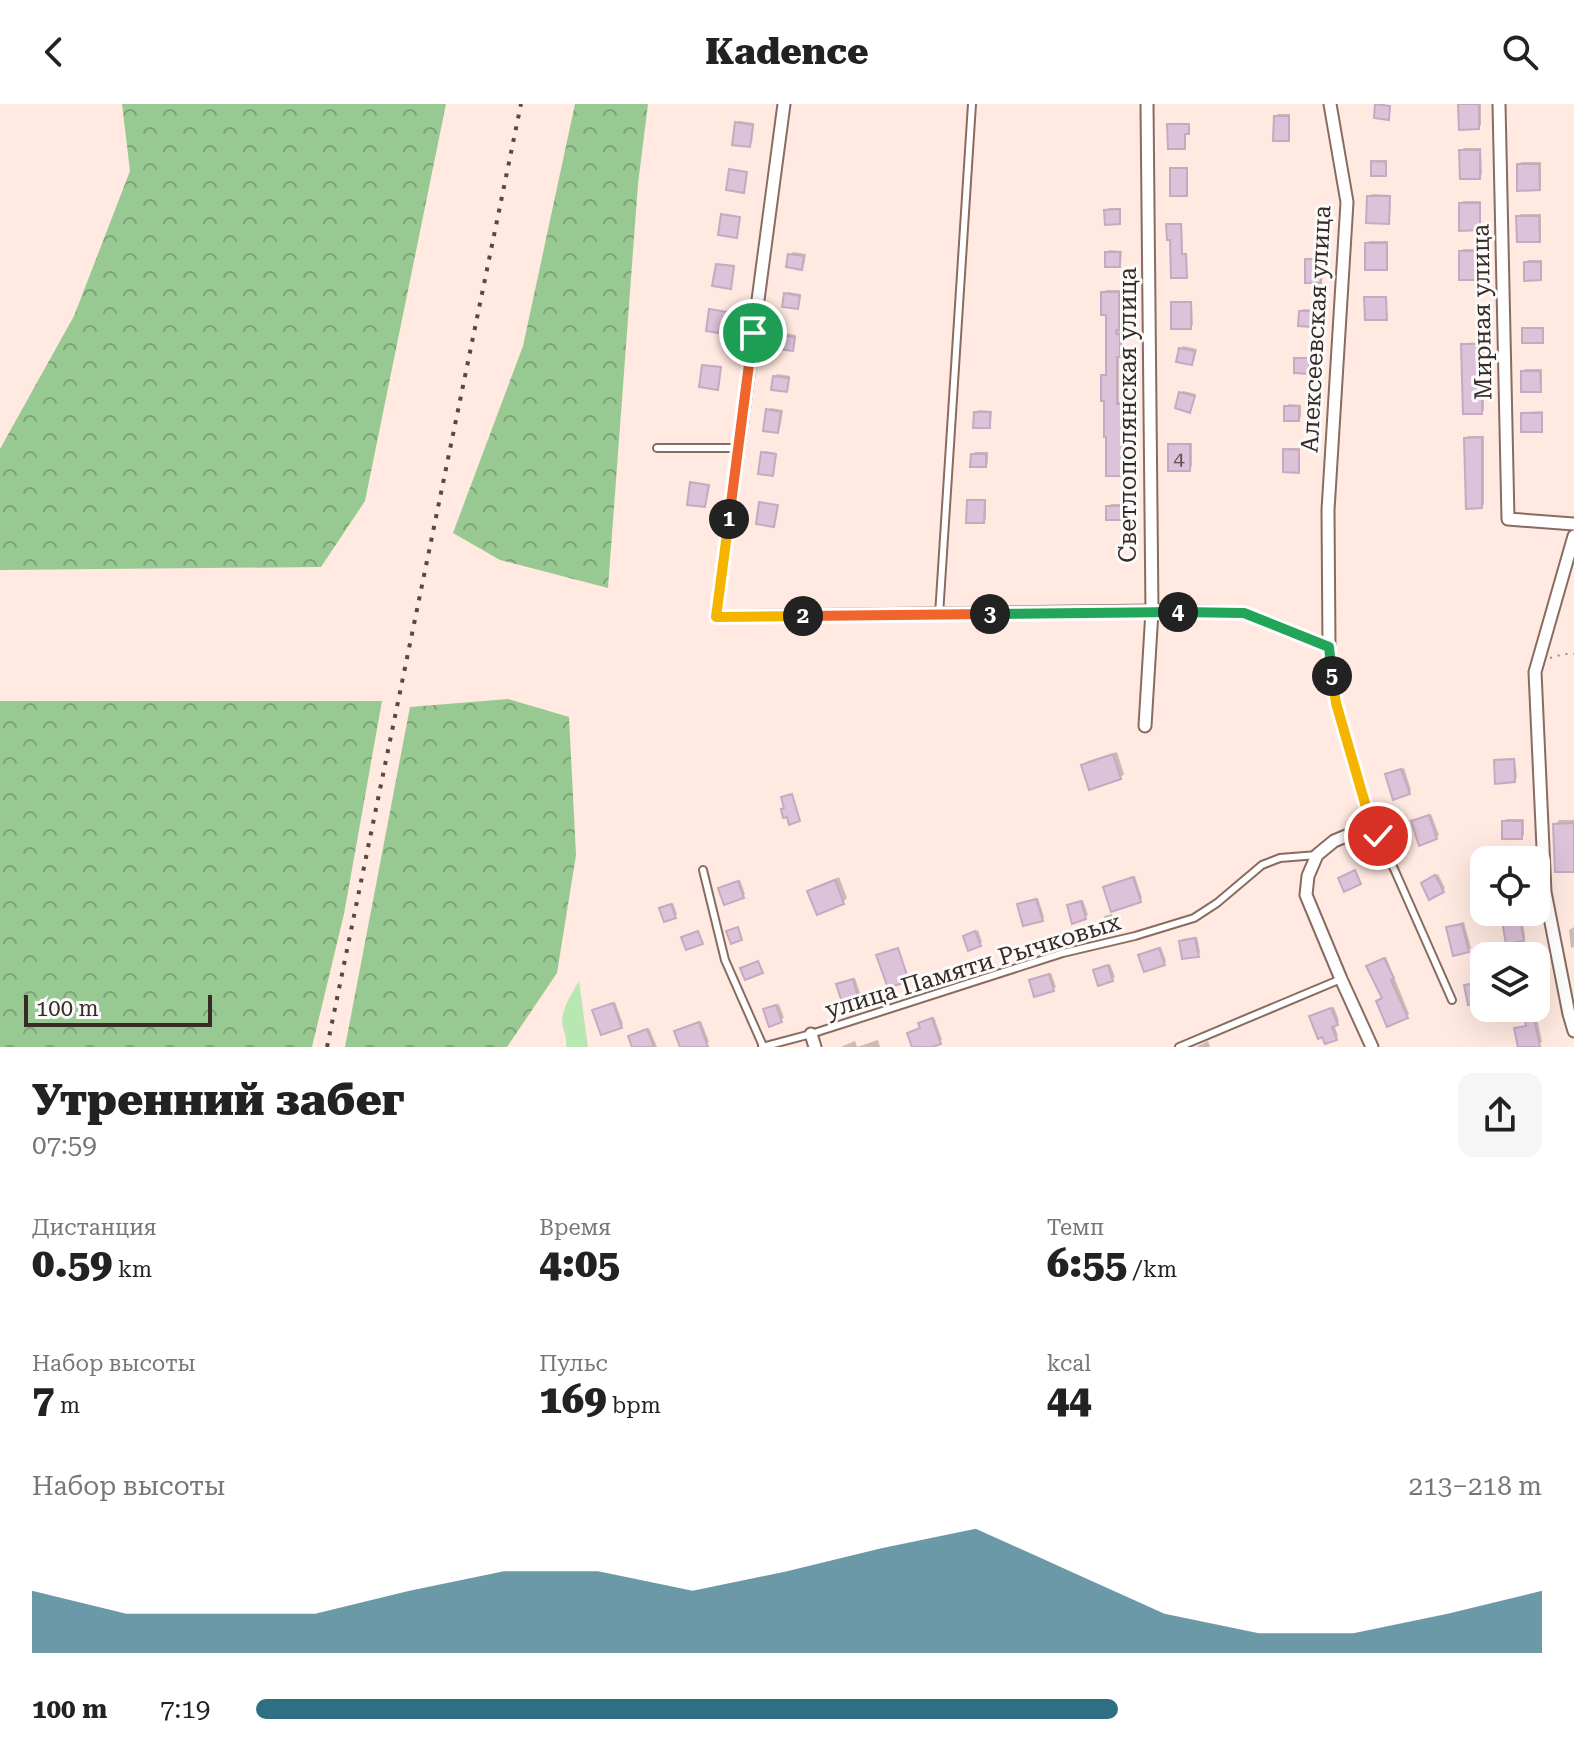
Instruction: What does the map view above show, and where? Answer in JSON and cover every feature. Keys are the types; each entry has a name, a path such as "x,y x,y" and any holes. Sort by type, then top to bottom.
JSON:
{"street":[{"path":"784,104 716,617 1152,611 1244,613 1329,647"},
{"name":"Светлополянская улица","path":"1145,726 1152,611 1147,104"},
{"name":"Алексеевская улица","path":"1330,104 1347,202 1328,510 1329,647 1336,703 1369,817"},
{"name":"Мирная улица","path":"1499,104 1508,519 1574,524"},
{"path":"1574,536 1535,672 1545,892 1574,1031"},
{"path":"1369,817 1358,831 1334,841 1317,855 1308,876 1306,895 1372,1047"},
{"path":"811,1034 815,1047"}],"lane":[{"path":"939,615 972,104"},
{"path":"657,448 738,448"},
{"path":"1369,817 1452,1000"},
{"name":"улица Памяти Рычковых","path":"762,1047 1063,953 1194,918 1262,865 1280,858 1317,855"},
{"path":"703,870 725,960 762,1047"},
{"path":"1179,1047 1341,979"}],"path":[{"path":"1535,672 1545,661 1574,654"}],"green space":[{"path":"122,104 446,104 365,501 321,567 0,570 0,449 74,316 130,171"},
{"path":"575,104 648,104 638,184 608,588 500,560 453,533 523,346"},
{"path":"508,699 569,717 576,855 557,973 507,1047 345,1047 410,707"},
{"path":"0,701 382,701 344,914 312,1047 0,1047"},
{"path":"579,981 588,1047 566,1047 563,1015"}],"building":[{"path":"1375,104 1390,106 1389,120 1374,118"},
{"path":"1458,104 1479,104 1479,129 1459,130"},
{"path":"1274,116 1289,116 1289,141 1273,141"},
{"path":"735,122 753,125 750,147 732,145"},
{"path":"1167,124 1189,124 1185,149 1168,149"},
{"path":"1459,150 1480,150 1480,179 1460,179"},
{"path":"1371,161 1386,162 1386,176 1371,176"},
{"path":"1517,164 1539,164 1540,190 1517,191"},
{"path":"1170,168 1187,168 1187,196 1170,196"},
{"path":"729,169 747,172 744,193 726,190"},
{"path":"1367,196 1390,196 1389,224 1366,223"},
{"path":"1459,203 1480,203 1480,230 1459,231"},
{"path":"1120,209 1120,224 1105,225 1104,210"},
{"path":"721,214 740,217 737,238 718,235"},
{"path":"1516,216 1539,216 1540,242 1517,242"},
{"path":"1166,224 1181,224 1187,278 1171,278 1170,240 1167,240"},
{"path":"1365,243 1387,243 1387,270 1365,270"},
{"path":"1459,251 1481,251 1481,280 1459,280"},
{"path":"1105,252 1120,252 1120,267 1105,267"},
{"path":"788,254 804,256 802,270 786,267"},
{"path":"1305,259 1322,259 1321,283 1305,283"},
{"path":"1524,262 1541,262 1541,280 1524,281"},
{"path":"716,264 734,266 731,289 712,286"},
{"path":"1101,292 1119,292 1117,404 1128,404 1129,437 1123,437 1123,476 1106,476 1101,375 1106,375 1106,315 1101,315"},
{"path":"784,293 800,296 798,309 782,307"},
{"path":"1364,297 1386,297 1387,320 1365,320"},
{"path":"1171,302 1191,302 1191,329 1171,329"},
{"path":"709,309 728,312 725,334 706,331"},
{"path":"1299,311 1314,311 1313,327 1298,326"},
{"path":"1522,328 1543,328 1543,343 1522,343"},
{"path":"779,335 795,337 793,351 777,349"},
{"path":"1461,344 1482,344 1482,414 1463,414"},
{"path":"1179,348 1195,351 1192,365 1176,362"},
{"path":"1294,358 1309,358 1309,374 1294,373"},
{"path":"702,365 721,367 718,390 699,387"},
{"path":"1521,371 1540,371 1541,392 1521,392"},
{"path":"773,376 789,378 787,392 771,390"},
{"path":"1179,392 1195,396 1190,413 1175,408"},
{"path":"1284,406 1299,406 1299,421 1284,421"},
{"path":"766,409 781,412 778,433 763,431"},
{"path":"974,412 990,412 990,428 973,428"},
{"path":"1521,413 1542,413 1542,432 1521,432"},
{"path":"1482,437 1482,508 1466,509 1464,438"},
{"path":"1168,444 1190,444 1190,471 1168,471"},
{"path":"1283,449 1299,450 1299,473 1283,472"},
{"path":"761,452 776,454 773,476 758,474"},
{"path":"971,454 986,454 986,467 970,467"},
{"path":"690,482 709,485 705,507 687,505"},
{"path":"967,500 985,500 984,523 966,523"},
{"path":"759,502 778,505 774,527 756,524"},
{"path":"1106,506 1122,506 1121,520 1106,520"},
{"path":"1113,754 1121,779 1089,790 1081,765"},
{"path":"1514,759 1515,782 1495,784 1494,760"},
{"path":"1401,769 1410,794 1393,800 1385,774"},
{"path":"792,794 800,821 789,825 787,817 783,818 781,797"},
{"path":"1429,815 1437,839 1419,846 1411,821"},
{"path":"1502,821 1522,821 1522,839 1502,839"},
{"path":"1574,823 1574,872 1555,872 1553,824"},
{"path":"1355,870 1361,884 1344,892 1338,878"},
{"path":"1435,875 1444,892 1429,900 1421,883"},
{"path":"1133,877 1141,902 1111,912 1103,887"},
{"path":"835,880 844,904 817,915 807,891"},
{"path":"738,881 744,898 724,905 718,888"},
{"path":"1036,899 1043,921 1023,926 1017,904"},
{"path":"1081,901 1086,919 1072,924 1067,905"},
{"path":"671,904 676,918 664,922 659,908"},
{"path":"1462,924 1469,952 1453,956 1446,927"},
{"path":"1503,926 1521,926 1524,941 1506,942"},
{"path":"738,927 742,940 731,944 726,931"},
{"path":"698,931 703,944 686,950 681,937"},
{"path":"975,931 981,946 968,951 963,936"},
{"path":"1195,938 1199,957 1182,959 1179,941"},
{"path":"898,948 907,975 902,978 903,983 888,988 876,955"},
{"path":"1159,948 1165,965 1144,972 1138,955"},
{"path":"1384,958 1408,1018 1387,1027 1376,1001 1382,998 1366,966"},
{"path":"758,961 763,973 745,980 740,968"},
{"path":"1108,965 1113,981 1098,986 1093,970"},
{"path":"1049,974 1054,991 1034,997 1029,980"},
{"path":"853,979 858,997 842,1002 836,984"},
{"path":"1470,984 1470,1005 1468,1005 1464,985"},
{"path":"613,1003 622,1028 601,1035 592,1010"},
{"path":"776,1005 782,1022 769,1027 763,1009"},
{"path":"1331,1008 1338,1025 1332,1027 1337,1040 1325,1044 1322,1037 1318,1039 1309,1016"},
{"path":"932,1018 941,1044 912,1047 907,1033 920,1028 918,1023"},
{"path":"699,1022 708,1047 680,1047 674,1031"},
{"path":"1525,1022 1535,1022 1540,1047 1518,1047 1514,1028 1526,1026"},
{"path":"647,1029 654,1047 632,1047 628,1036"}],"railway":[{"path":"327,1047 521,104"}],"route":[{"path":"753,333 716,617 1152,611 1244,613 1329,647 1336,703 1369,817 1378,836"}]}
